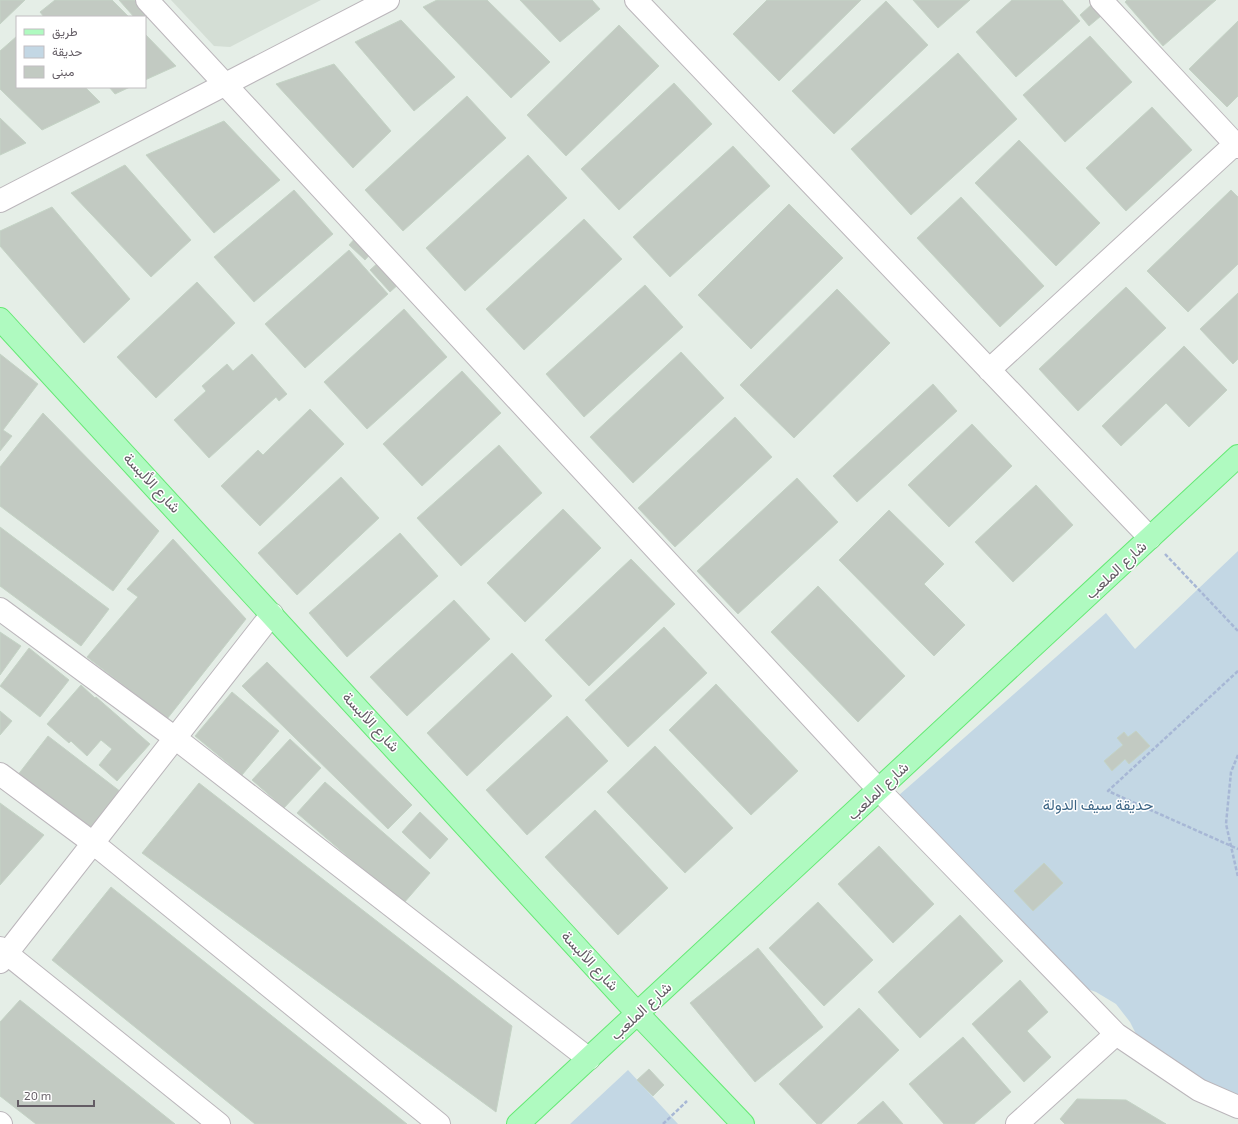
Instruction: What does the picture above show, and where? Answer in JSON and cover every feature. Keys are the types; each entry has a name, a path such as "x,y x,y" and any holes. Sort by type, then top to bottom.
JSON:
{"main road":[{"name":"شارع الألبسة","path":"0,318 638,1014 743,1124"},
{"name":"شارع الملعب","path":"518,1124 1238,456"}],"street":[{"path":"147,0 879,790 1116,1034 1199,1090 1238,1107"},
{"path":"0,201 388,0"},
{"path":"636,0 1150,538"},
{"path":"989,370 1236,146 1101,0"},
{"path":"0,609 175,738 589,1059"},
{"path":"219,1124 2,955 93,843 272,614"},
{"path":"0,774 93,843 439,1124"},
{"path":"1017,1124 1116,1034"}],"path":[{"path":"1150,538 1238,631"},
{"path":"1238,671 1108,790 1238,849"},
{"path":"1238,756 1231,772 1226,824 1238,877"},
{"path":"663,1124 705,1084"}],"shaded area":[{"path":"171,0 321,0 230,47 214,46"}],"green space":[{"name":"حديقة سيف الدولة","path":"1238,551 1238,1098 1207,1083 1140,1042 1130,1022 1116,1004 1096,992 1079,986 898,796 1106,613 1135,649"},
{"path":"628,1070 678,1124 570,1124"}],"building":[{"path":"0,0 25,0 0,24"},
{"path":"55,0 112,0 128,16 43,16 40,12"},
{"path":"119,0 134,0 148,16 146,18 146,16 133,16"},
{"path":"437,0 487,0 550,62 511,98 423,7"},
{"path":"520,0 592,0 600,9 560,42"},
{"path":"767,0 861,0 779,81 733,34"},
{"path":"913,0 970,0 938,28"},
{"path":"1012,0 1062,0 1080,21 1016,77 976,32"},
{"path":"1127,0 1216,0 1163,46 1125,2"},
{"path":"886,1 928,45 834,134 792,91"},
{"path":"1091,5 1101,16 1089,26 1080,15"},
{"path":"401,20 455,77 414,111 355,42"},
{"path":"1238,21 1238,96 1227,107 1189,69"},
{"path":"619,25 659,66 566,156 527,115"},
{"path":"146,35 176,66 146,80"},
{"path":"1090,36 1132,82 1065,142 1023,95"},
{"path":"16,37 16,88 86,88 100,102 42,130 0,89 0,51"},
{"path":"958,53 1017,119 911,215 851,149"},
{"path":"334,64 391,131 353,168 276,84"},
{"path":"674,83 712,124 619,210 581,169"},
{"path":"110,88 128,88 115,94"},
{"path":"467,96 506,138 403,231 365,190"},
{"path":"1152,107 1192,150 1126,211 1086,168"},
{"path":"0,118 26,143 0,155"},
{"path":"224,121 280,180 214,233 146,155"},
{"path":"1019,140 1100,223 1056,266 975,183"},
{"path":"733,146 770,186 670,277 633,237"},
{"path":"528,155 567,198 465,291 426,248"},
{"path":"125,165 191,240 151,277 71,193"},
{"path":"294,190 333,234 254,302 214,257"},
{"path":"1231,190 1238,197 1238,264 1188,312 1147,271"},
{"path":"961,197 1044,286 1000,327 917,238"},
{"path":"789,204 843,258 751,349 698,295"},
{"path":"52,207 130,299 84,343 0,246 0,231"},
{"path":"584,219 622,259 524,350 486,309"},
{"path":"357,236 373,251 365,260 349,245"},
{"path":"349,250 388,294 305,368 265,324"},
{"path":"380,261 400,283 390,292 370,270"},
{"path":"197,282 235,323 156,398 117,357"},
{"path":"645,285 683,327 584,417 546,374"},
{"path":"1126,287 1166,328 1078,411 1039,369"},
{"path":"837,289 890,343 794,438 740,385"},
{"path":"1238,293 1238,359 1233,364 1200,329"},
{"path":"404,309 447,357 367,429 324,382"},
{"path":"1184,346 1227,390 1189,427 1166,403 1121,446 1102,426"},
{"path":"681,352 724,398 633,483 590,437"},
{"path":"0,354 38,384 3,430 12,436 0,451"},
{"path":"252,354 287,394 279,401 276,397 209,458 174,420 206,391 202,386 227,364 233,371"},
{"path":"462,371 501,413 422,486 383,444"},
{"path":"933,384 957,411 857,502 833,476"},
{"path":"310,409 344,444 260,526 221,486 258,450 263,455"},
{"path":"43,413 159,531 113,591 0,506 0,467"},
{"path":"735,417 772,457 675,547 638,508"},
{"path":"972,424 1012,466 949,527 908,485"},
{"path":"499,445 542,493 461,566 417,518"},
{"path":"341,477 379,518 297,595 258,553"},
{"path":"797,478 838,522 738,614 697,571"},
{"path":"1036,485 1073,525 1013,582 975,542"},
{"path":"563,509 601,548 525,622 487,583"},
{"path":"889,510 944,564 924,584 965,625 934,656 839,560"},
{"path":"0,527 109,609 81,646 0,586"},
{"path":"400,533 438,576 347,657 309,613"},
{"path":"173,539 246,619 167,719 87,657 138,597 127,589"},
{"path":"631,559 675,604 589,686 545,640"},
{"path":"818,586 905,676 858,722 771,632"},
{"path":"454,600 490,639 407,716 370,677"},
{"path":"664,627 707,673 628,747 585,700"},
{"path":"0,632 21,646 0,675"},
{"path":"29,648 69,680 40,717 0,686"},
{"path":"512,653 552,696 467,776 427,733"},
{"path":"267,662 412,805 388,829 242,686"},
{"path":"716,684 798,771 751,815 669,730"},
{"path":"81,685 150,744 117,781 99,765 112,749 101,740 87,756 71,741 69,743 47,724"},
{"path":"232,692 279,731 242,775 195,736"},
{"path":"0,711 12,721 0,735"},
{"path":"567,716 608,761 527,835 486,790"},
{"path":"1136,731 1150,746 1129,764 1125,759 1112,771 1104,761 1123,745 1117,738 1124,732 1128,737"},
{"path":"48,736 121,792 90,832 17,776"},
{"path":"290,739 321,768 284,808 252,780"},
{"path":"655,746 733,828 685,873 607,792"},
{"path":"325,782 430,873 403,904 297,813"},
{"path":"199,783 512,1026 496,1112 142,853"},
{"path":"0,803 44,835 0,885"},
{"path":"595,810 668,888 618,935 545,857"},
{"path":"420,812 448,839 430,859 402,832"},
{"path":"879,846 934,904 893,943 838,884"},
{"path":"1044,863 1063,883 1033,911 1014,891"},
{"path":"111,887 407,1124 255,1124 52,960"},
{"path":"818,902 873,960 824,1006 769,948"},
{"path":"960,915 1003,961 920,1038 878,992"},
{"path":"758,948 823,1027 755,1082 690,1003"},
{"path":"1020,980 1048,1012 1027,1031 1051,1057 1024,1082 972,1024"},
{"path":"20,1000 175,1124 36,1124 0,1096 0,1022"},
{"path":"859,1008 899,1050 821,1124 817,1124 779,1084"},
{"path":"963,1037 1011,1092 974,1124 944,1124 909,1084"},
{"path":"649,1069 664,1085 653,1096 637,1080"},
{"path":"1077,1099 1126,1100 1166,1124 1065,1124 1060,1119"},
{"path":"883,1101 903,1124 857,1124"}]}
